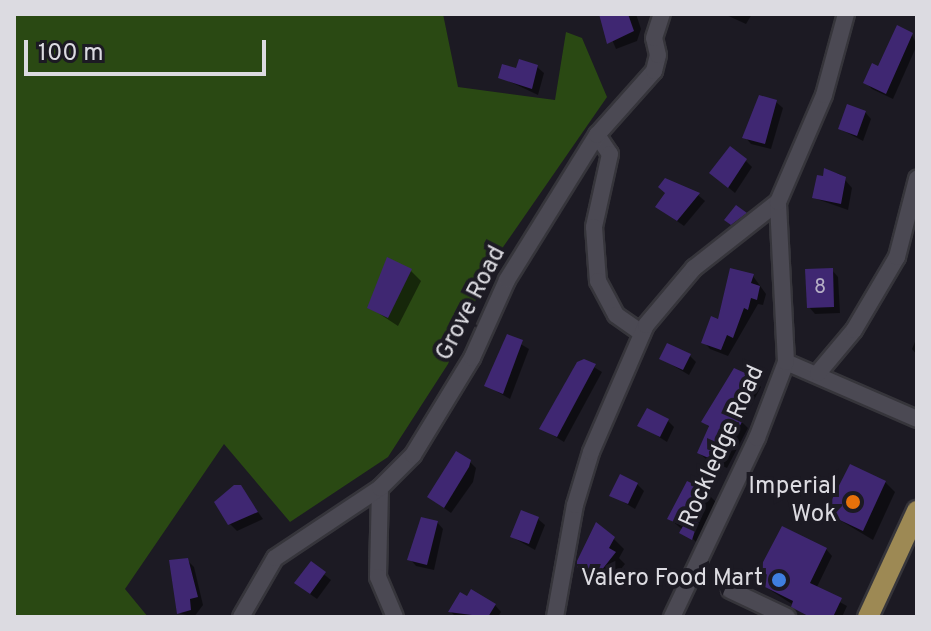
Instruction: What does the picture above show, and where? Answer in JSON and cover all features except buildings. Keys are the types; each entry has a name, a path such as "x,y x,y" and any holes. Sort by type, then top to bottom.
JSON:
{"main road":[{"path":"868,617 917,511"}],"street":[{"name":"Grove Road","path":"241,617 275,558 380,488 413,455 440,414 507,280 597,135 654,71 658,55 654,38 662,14"},
{"name":"Rockledge Road","path":"672,617 792,364 778,202 824,95 846,14"},
{"path":"597,135 610,154 594,227 598,281 616,315 642,333"},
{"path":"818,373 854,330 897,257 917,179"},
{"path":"555,617 587,465 642,333 694,268 778,202"},
{"path":"792,364 917,419"},
{"path":"380,488 378,577 395,617"},
{"path":"730,590 787,617"}],"green space":[{"path":"14,14 443,14 458,87 555,100 566,32 582,38 607,97 492,263 448,364 388,457 290,522 224,444 125,589 148,617 14,617"}],"place":[{"name":"Imperial Wok","path":"853,502"},
{"name":"Valero Food Mart","path":"779,580"}]}
